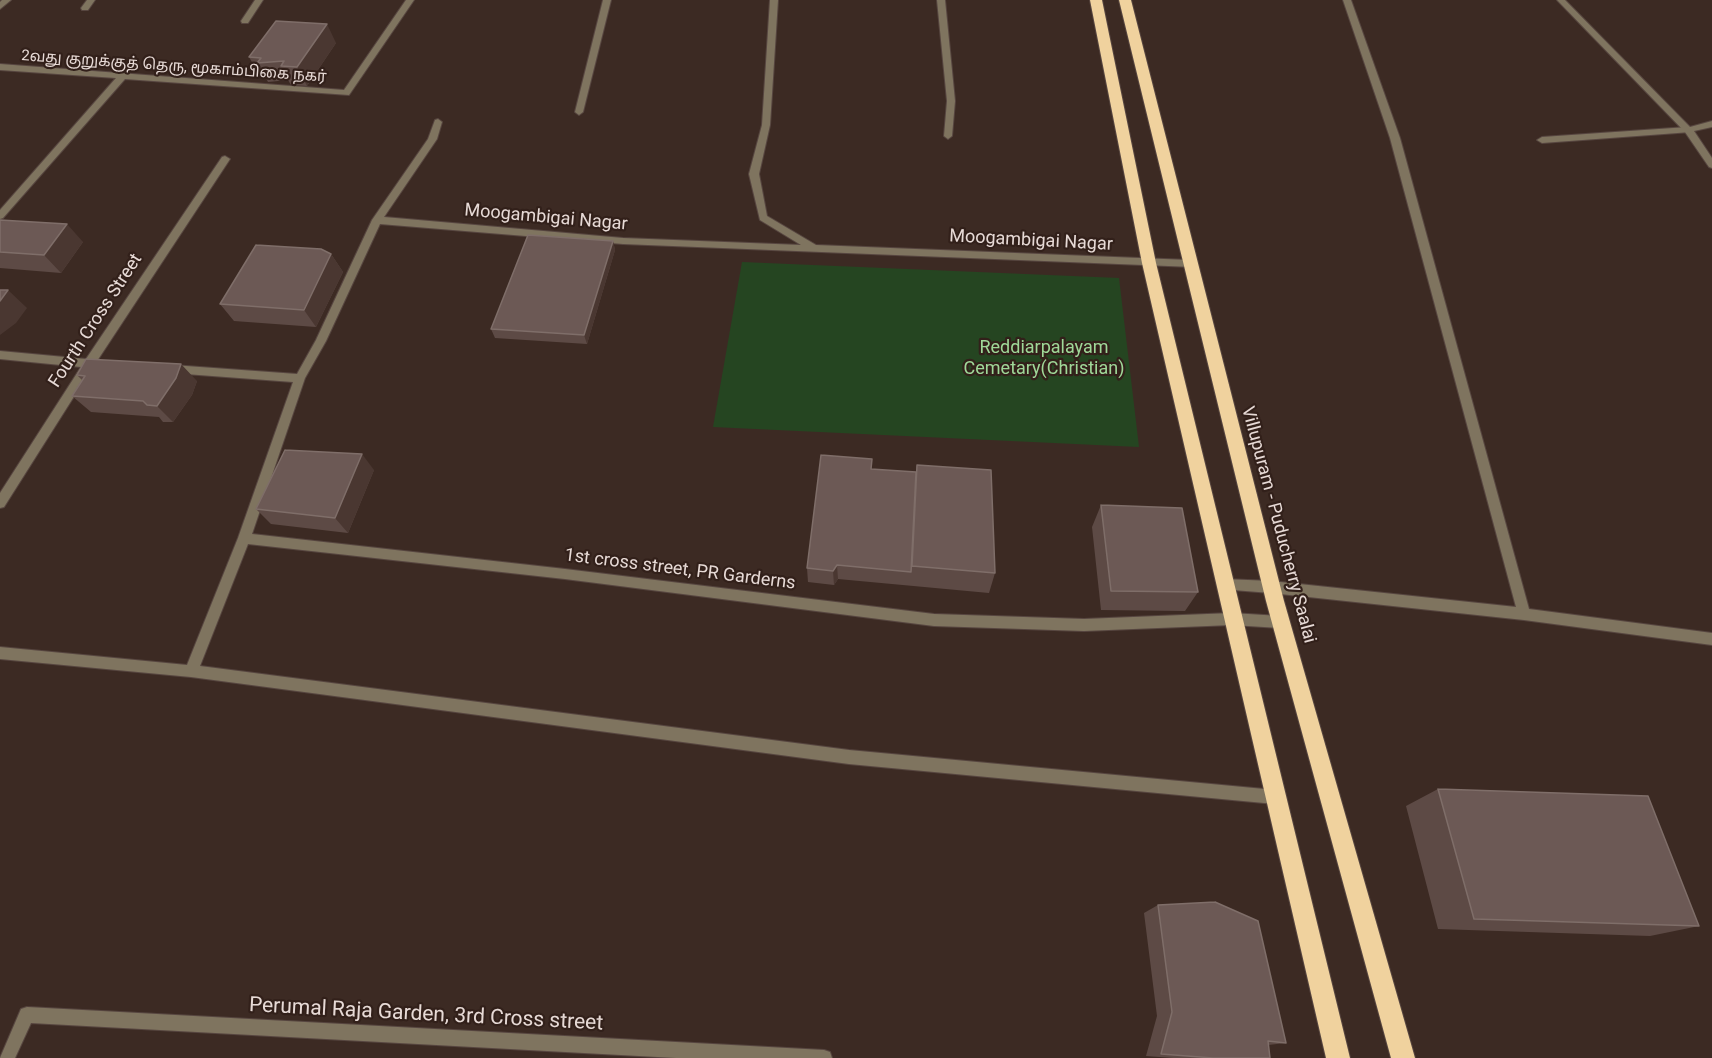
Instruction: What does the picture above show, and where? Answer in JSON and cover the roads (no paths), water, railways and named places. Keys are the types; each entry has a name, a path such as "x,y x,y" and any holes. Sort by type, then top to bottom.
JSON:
{"highway":[{"name":"Villupuram - Puducherry Saalai","path":"1096,0 1117,30 1189,264 1271,587 1403,1058"},
{"name":"Villupuram - Puducherry Saalai","path":"1125,0 1117,30 1149,263 1338,1058"}],"street":[{"path":"0,7 7,0"},
{"path":"85,8 91,0"},
{"path":"245,21 259,0"},
{"name":"2வது குறுக்குத் தெரு, மூகாம்பிகை நகர்","path":"0,67 346,93 410,0"},
{"path":"579,112 608,0"},
{"path":"774,0 766,125 754,174 763,218 813,248"},
{"path":"941,0 951,101 948,136"},
{"path":"1347,0 1395,138 1524,614"},
{"path":"1561,0 1688,130 1712,165"},
{"path":"0,216 122,77"},
{"path":"191,671 244,538 300,378 321,341 377,220 432,139 438,122"},
{"path":"1542,140 1688,130 1712,124"},
{"name":"Fourth Cross Street","path":"0,503 94,364 225,159"},
{"name":"Moogambigai Nagar","path":"377,220 623,242 1189,264"},
{"path":"0,355 94,364"},
{"path":"159,369 300,378"},
{"name":"1st cross street, PR Garderns","path":"244,538 566,574 934,620 1084,625 1232,619 1281,621"},
{"path":"1224,585 1271,587 1524,614 1712,639"},
{"path":"0,653 191,671 849,757 1275,797"},
{"name":"Perumal Raja Garden, 3rd Cross street","path":"7,1058 27,1015 824,1058"}],"park label":[{"name":"Reddiarpalayam Cemetary(Christian)","path":"1044,358"}]}
